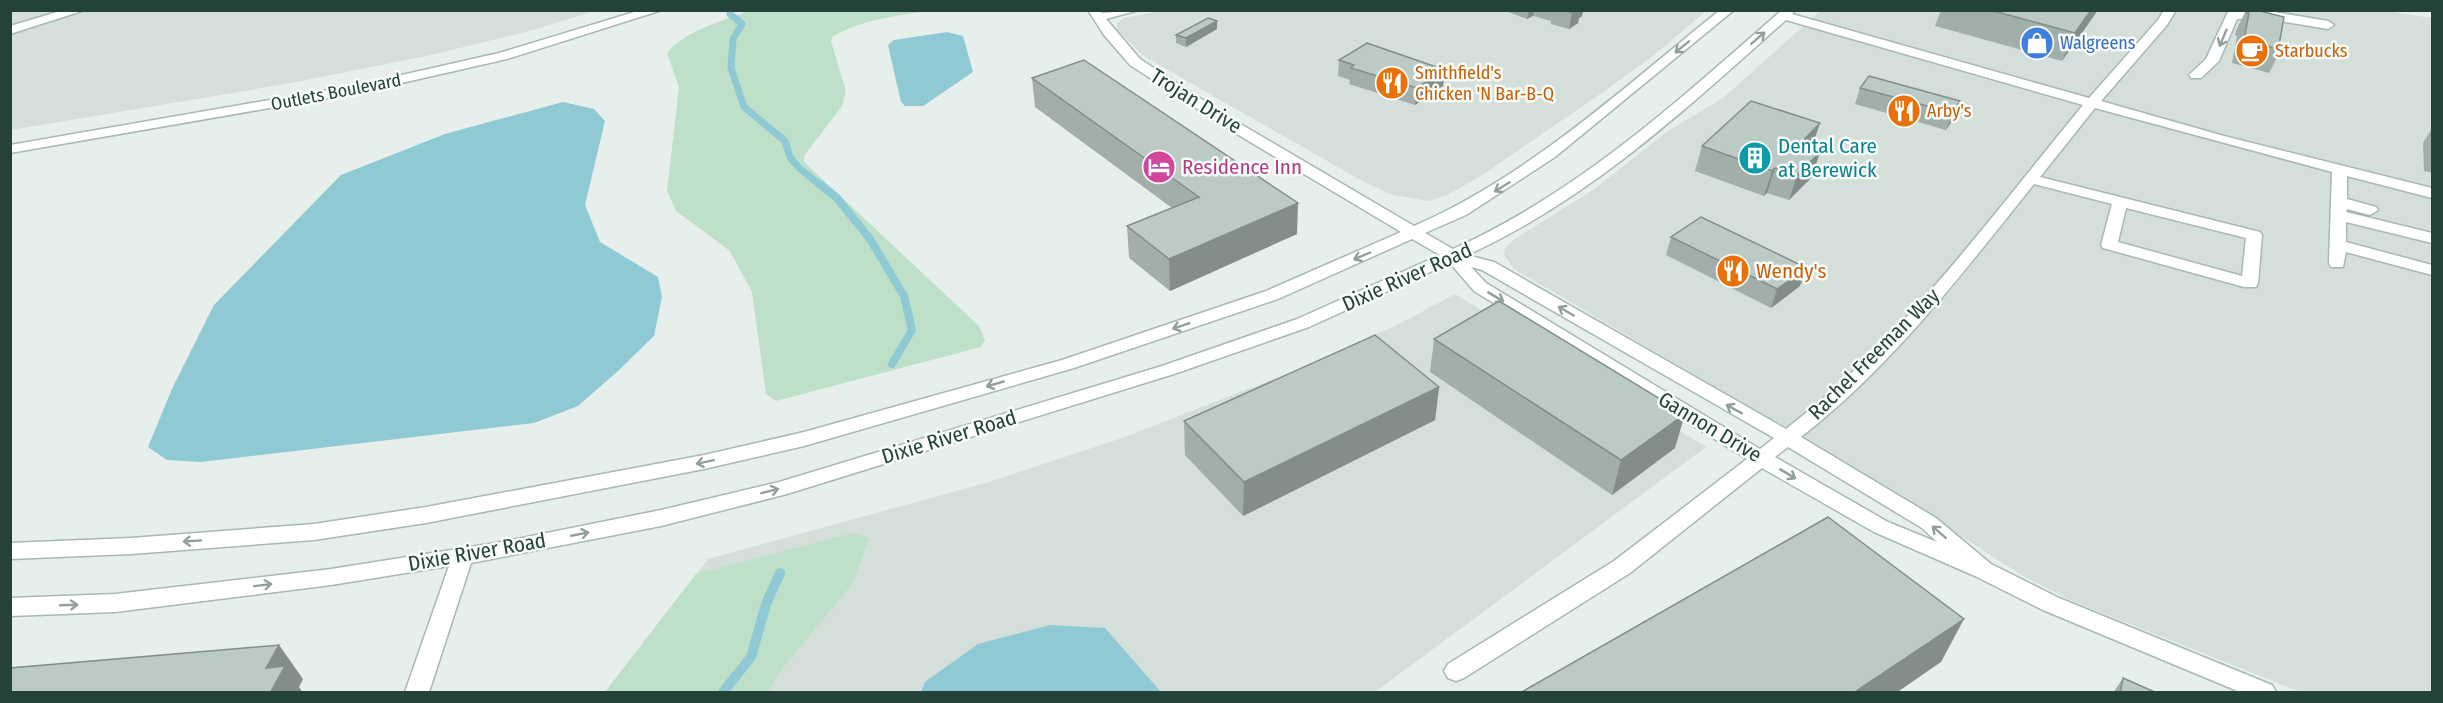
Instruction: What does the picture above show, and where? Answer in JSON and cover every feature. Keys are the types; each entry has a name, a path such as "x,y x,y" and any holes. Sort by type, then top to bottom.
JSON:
{"street":[{"path":"10,30 79,10"},
{"name":"Outlets Boulevard","path":"10,149 383,84 513,53 656,10"},
{"path":"1096,14 1133,10"},
{"path":"1706,10 1725,13"},
{"name":"Rachel Freeman Way","path":"1456,671 1622,567 1828,406 1916,319 2092,103 2163,22 2170,10"},
{"name":"Dixie River Road","path":"10,551 131,546 314,532 426,515 704,462 804,439 1068,364 1272,295 1460,212 1550,154 1725,13"},
{"path":"1787,13 2218,139 2433,193"},
{"name":"Dixie River Road","path":"10,607 115,603 331,577 463,556 661,518 780,489 1168,370 1303,323 1446,252 1501,234 1556,201 1651,132 1787,13"},
{"name":"Trojan Drive","path":"1096,14 1108,32 1143,68 1227,122 1446,252"},
{"path":"2196,75 2212,61 2232,15 2262,14 2328,25"},
{"path":"2337,263 2340,170"},
{"path":"2031,179 2254,236 2250,283 2109,245 2120,202"},
{"path":"2339,208 2433,226"},
{"path":"2339,208 2433,238"},
{"path":"2338,245 2433,270"},
{"name":"Gannon Drive","path":"1446,252 1488,266 1786,437 1929,523 1983,570"},
{"name":"Gannon Drive","path":"1446,252 1480,287 1760,457 1881,527 1983,570 2051,604 2264,693"},
{"path":"417,693 463,556"}],"shaded area":[{"path":"1165,10 1706,11 1654,55 1478,178 1445,196 1429,201 1393,195 1364,182 1145,57 1117,30 1117,23 1124,18"},
{"path":"2378,10 2432,18 2432,692 2300,692 2070,600 2023,576 1872,479 1514,269 1504,255 1505,248 1515,239 1593,190 1668,131 1723,98 1820,11"},
{"path":"11,11 595,11 529,31 431,55 291,83 11,130"},
{"path":"1455,294 1706,447 1375,692 605,692 708,559 989,482 1122,438 1292,372 1401,323"}],"green space":[{"path":"749,11 927,11 854,26 832,37 831,41 846,91 842,106 804,156 804,162 979,326 985,340 981,347 776,401 766,394 752,292 730,251 676,211 667,191 679,87 667,53 694,32"},
{"path":"853,533 869,538 853,583 777,675 769,692 605,692 696,574"}],"water":[{"path":"947,32 963,36 973,72 923,106 905,106 901,102 888,45 894,40"},
{"path":"563,102 594,109 605,121 585,205 600,242 658,277 662,297 654,336 578,406 534,423 200,462 167,460 148,447 172,389 214,305 341,175 445,134"},
{"path":"1050,625 1105,628 1161,692 921,692 925,682 978,644"}],"building":[{"path":"1990,10 2091,10 2075,33"},
{"path":"2247,10 2284,17 2279,45 2282,46 2281,50 2244,40 2249,13"},
{"path":"1208,18 1217,21 1186,38 1176,35"},
{"path":"1367,43 1445,70 1417,88 1351,68 1354,65 1339,60"},
{"path":"1084,60 1298,203 1169,259 1127,226 1199,197 1032,78"},
{"path":"1869,76 1960,101 1953,113 1860,88"},
{"path":"1751,101 1820,123 1799,145 1820,152 1797,175 1775,168 1772,171 1702,146"},
{"path":"1701,217 1807,268 1777,289 1671,237"},
{"path":"1499,301 1685,414 1621,460 1434,339"},
{"path":"1375,335 1439,387 1244,482 1184,421"},
{"path":"1828,517 1964,619 1853,693 1520,693"},
{"path":"279,645 266,668 285,666 270,693 10,693 10,668"},
{"path":"2123,678 2157,693 2120,693"}],"waterway":[{"path":"730,14 742,24 733,39 731,68 744,107 785,141 790,157 798,167 820,185"},
{"path":"818,183 837,198 870,239 904,296 912,330 892,364"},
{"path":"723,692 751,657 766,604 780,573"}],"place":[{"name":"Walgreens","path":"2037,43"},
{"name":"Starbucks","path":"2252,51"},
{"name":"Smithfield's Chicken 'N Bar-B-Q","path":"1392,83"},
{"name":"Arby's","path":"1904,111"},
{"name":"Dental Care at Berewick","path":"1755,158"},
{"name":"Residence Inn","path":"1159,167"},
{"name":"Wendy's","path":"1733,271"}]}
